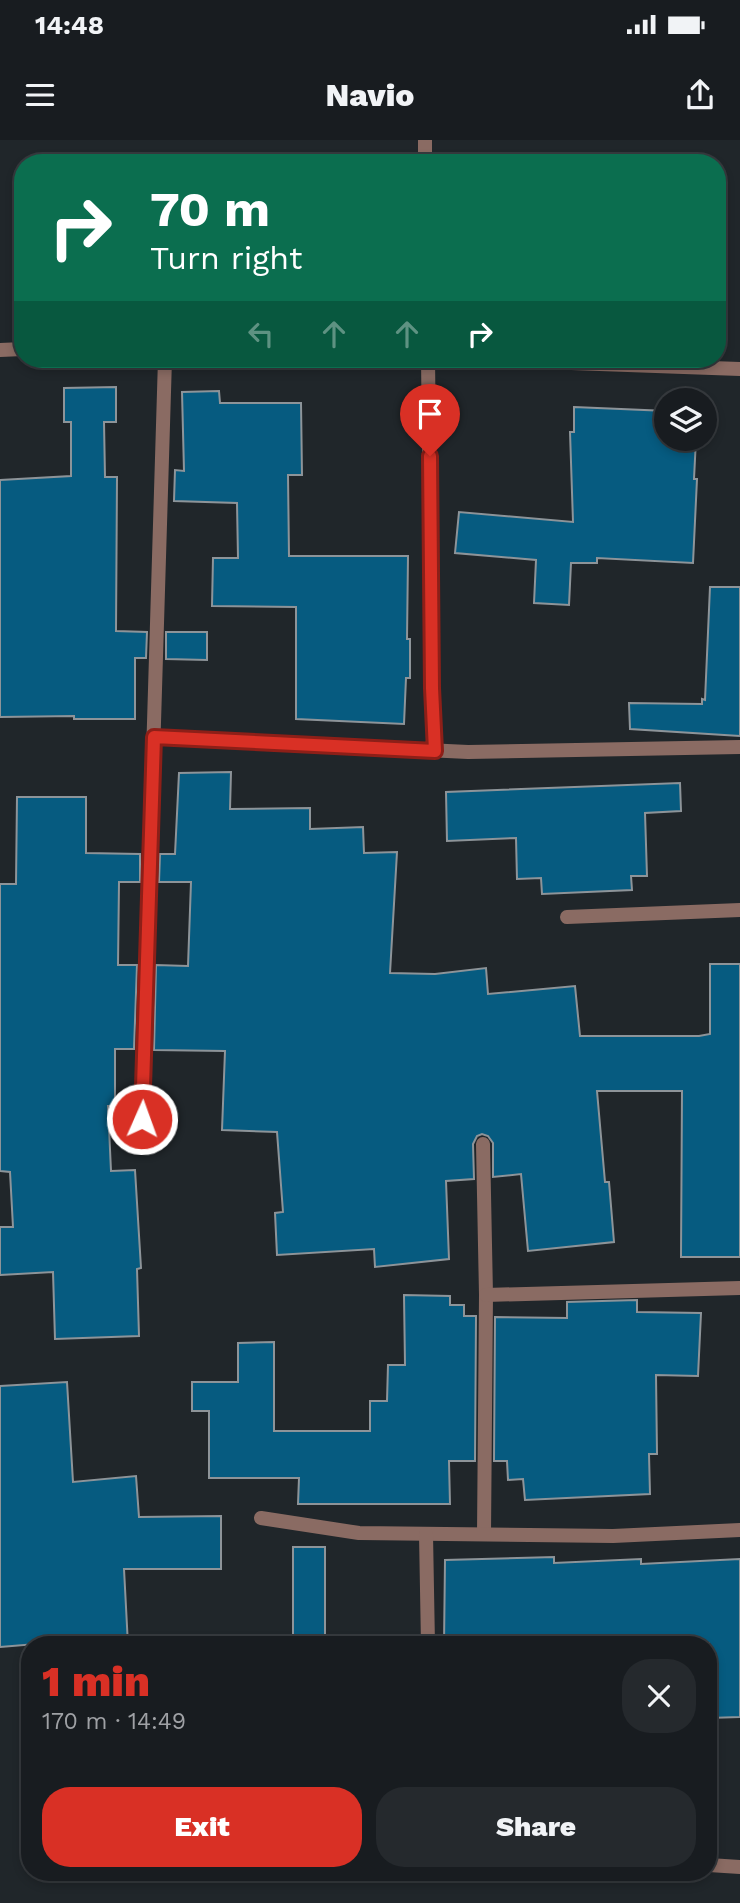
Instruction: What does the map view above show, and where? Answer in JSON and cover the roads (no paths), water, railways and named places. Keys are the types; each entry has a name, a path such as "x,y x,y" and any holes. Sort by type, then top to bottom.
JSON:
{"street":[{"path":"142,1119 165,368"},
{"path":"428,368 435,751"},
{"path":"712,368 740,369"},
{"path":"154,737 435,751 740,747"},
{"path":"567,917 740,910"},
{"path":"483,1144 486,1295 484,1534"},
{"path":"486,1295 740,1288"},
{"path":"261,1518 359,1533 613,1536 740,1530"},
{"path":"426,1534 428,1636"},
{"path":"717,1866 740,1867"}]}
